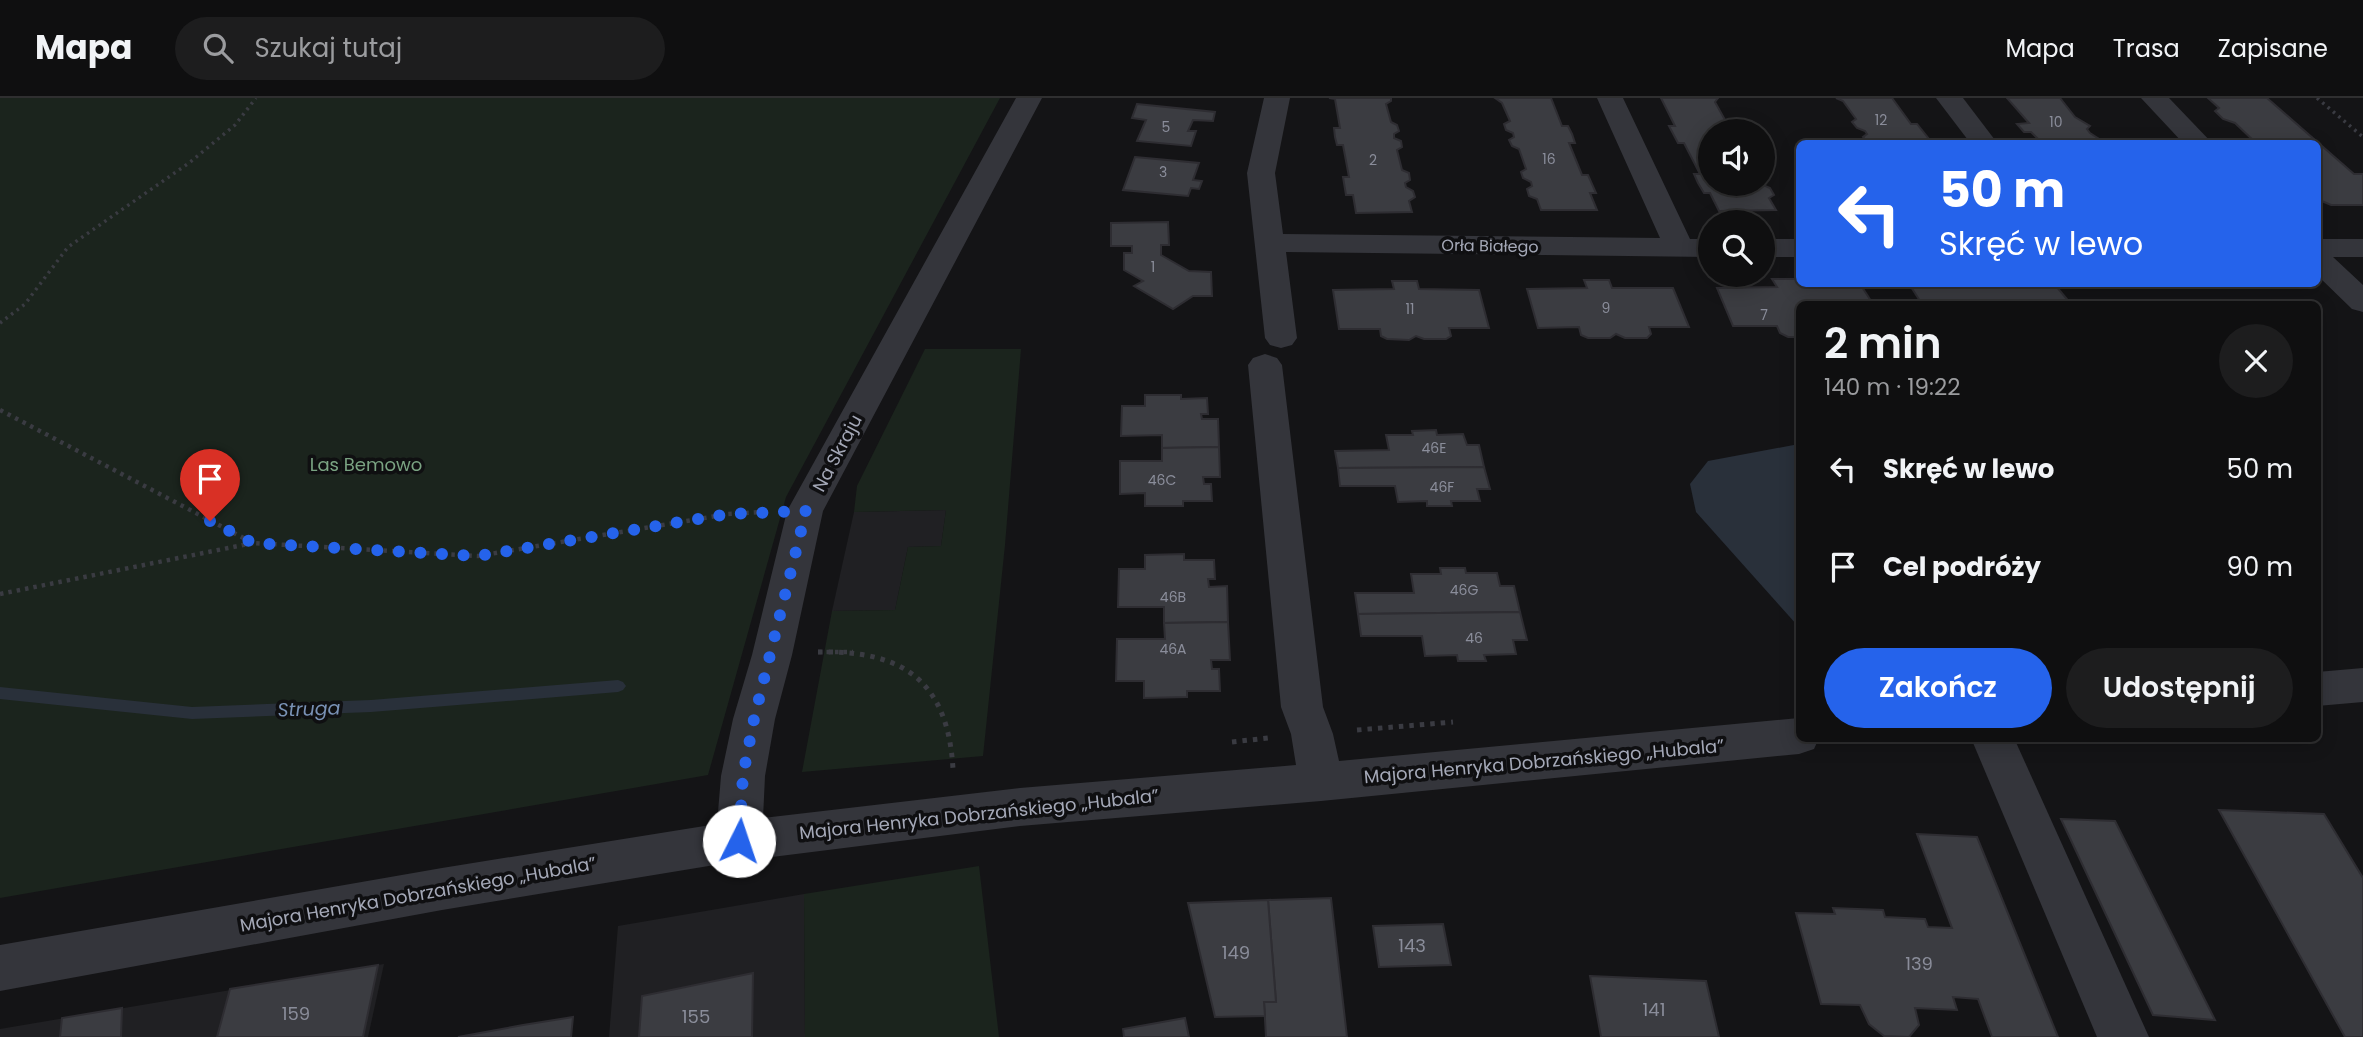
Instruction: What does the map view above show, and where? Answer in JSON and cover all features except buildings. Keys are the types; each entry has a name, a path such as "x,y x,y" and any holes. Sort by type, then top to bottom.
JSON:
{"street":[{"name":"Na Skraju","path":"739,841 743,775 754,719 806,511 1029,98"},
{"path":"1277,98 1261,173 1269,243 1273,351 1302,707 1312,734 1321,782"},
{"path":"1610,98 1679,248"},
{"path":"1949,98 1982,140"},
{"path":"2154,98 2196,140"},
{"name":"Orła Białego","path":"1269,243 1698,248"},
{"path":"1775,248 1796,248"},
{"path":"2321,248 2363,248"},
{"path":"2321,262 2363,302"},
{"path":"2321,689 2363,685"},
{"name":"Majora Henryka Dobrzańskiego „Hubala”","path":"0,968 442,889 739,841 1020,807 1321,782 1796,736"},
{"path":"1994,742 2123,1037"}],"path":[{"path":"0,323 25,304 68,247 189,163 235,125 256,98"},
{"path":"2317,98 2362,134"},
{"path":"0,410 253,543"},
{"path":"0,594 253,543 478,556 728,514 806,511"},
{"path":"824,651 875,656 900,666 920,680 939,700 945,712 954,748 953,769"}],"shaded area":[{"path":"1796,445 1796,624 1696,512 1690,484 1708,461"},
{"path":"946,510 941,546 908,547 895,610 832,611 854,512"},
{"path":"804,894 805,1037 609,1037 618,926"},
{"path":"384,964 368,1037 0,1037 0,1029"}],"green space":[{"name":"Las Bemowo","path":"0,98 1000,98 786,497 708,775 0,898"},
{"path":"925,349 1021,349 1005,545 983,756 802,772 832,611 895,610 908,547 941,546 946,510 854,512 857,486"},
{"path":"979,866 999,1037 805,1037 804,894"}],"waterway":[{"name":"Struga","path":"0,693 192,713 371,706 618,686"}],"route":[{"path":"210,521 253,543 478,556 728,514 806,511 754,719 743,775 739,841"}]}
